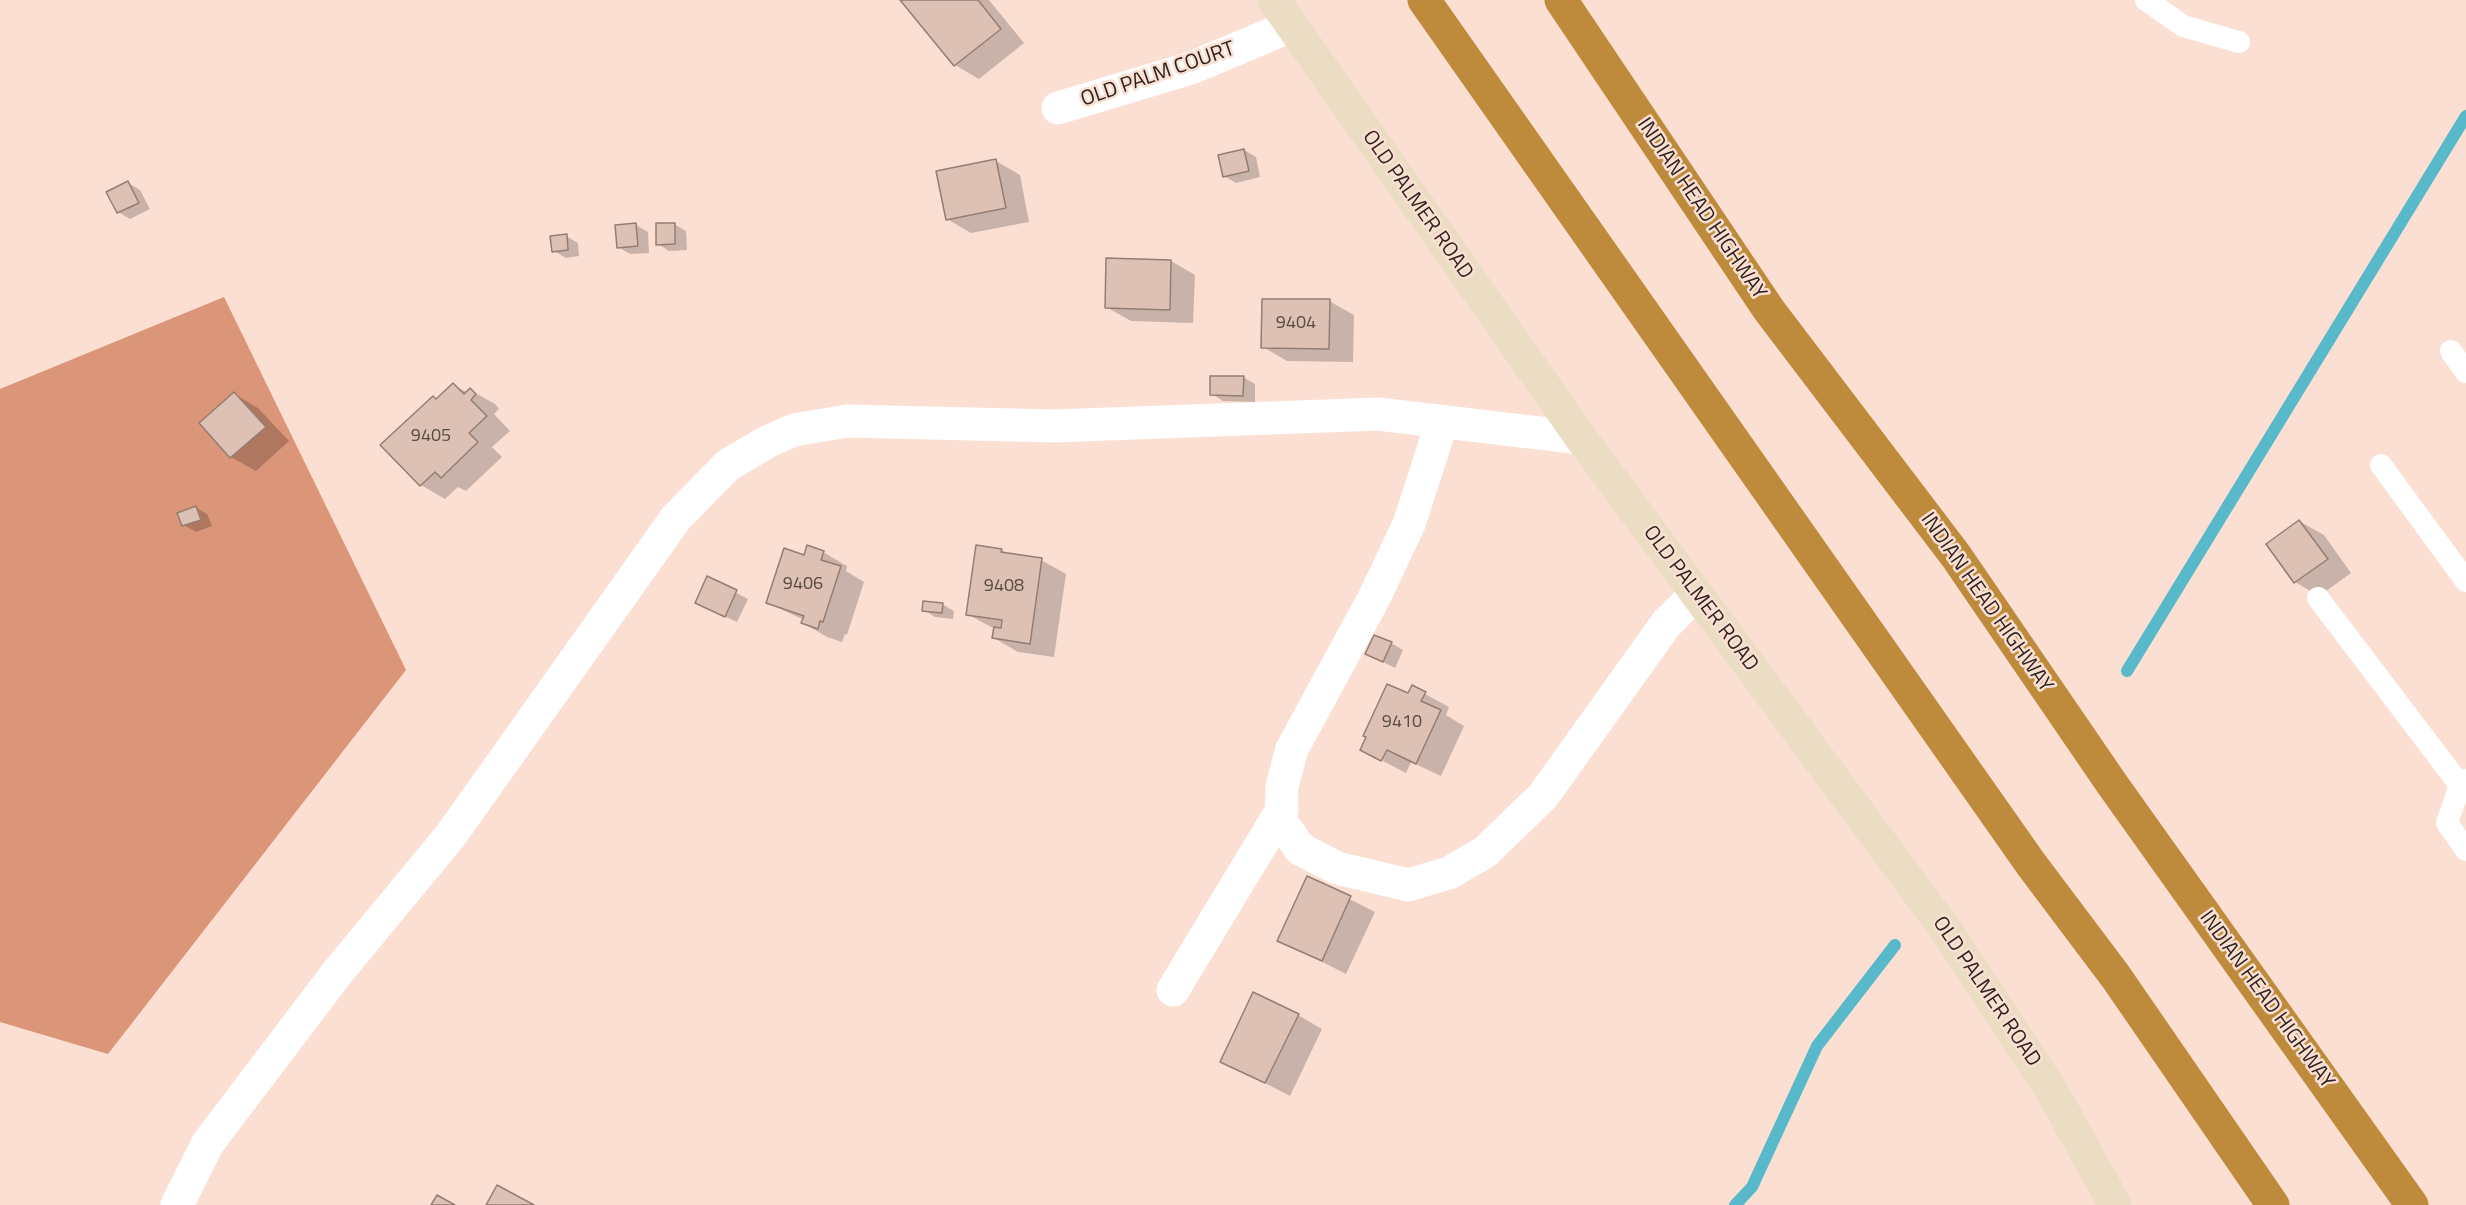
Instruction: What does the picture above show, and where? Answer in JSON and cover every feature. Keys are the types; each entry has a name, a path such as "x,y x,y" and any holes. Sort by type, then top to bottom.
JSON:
{"highway":[{"path":"1424,0 2031,864 2116,977 2273,1205"},
{"name":"INDIAN HEAD HIGHWAY","path":"1561,0 1769,310 1956,556 2112,784 2412,1205"}],"street":[{"name":"OLD PALM COURT","path":"1058,108 1191,68 1283,13"},
{"name":"OLD PALMER ROAD","path":"1283,13 1581,438 1948,933 2053,1093 2115,1205"},
{"path":"177,1205 208,1143 337,973 451,835 676,518 728,465 767,442 794,430 847,421 1055,426 1378,414 1581,438"},
{"path":"1442,422 1409,524 1374,598 1292,749 1282,786 1281,821 1300,849 1337,868 1408,885 1449,873 1485,852 1543,796 1660,632 1696,594"},
{"path":"1173,990 1281,810"}],"lane":[{"path":"2146,0 2183,27 2238,42"},
{"path":"2451,351 2466,372"},
{"path":"2381,465 2466,581"},
{"path":"2318,598 2463,783 2447,823 2466,850"}],"shaded area":[{"path":"224,297 406,670 108,1054 0,1022 0,389"}],"building":[{"path":"900,0 978,0 1001,29 954,66"},
{"path":"1244,149 1249,171 1223,177 1218,155"},
{"path":"996,159 1006,208 946,220 936,171"},
{"path":"128,181 139,203 117,213 106,192"},
{"path":"636,223 638,246 617,248 615,225"},
{"path":"656,223 675,223 675,244 656,245"},
{"path":"567,234 568,250 552,252 550,236"},
{"path":"1106,258 1171,260 1170,310 1105,308"},
{"path":"1262,299 1330,299 1329,349 1261,348"},
{"path":"1210,376 1244,376 1243,396 1210,395"},
{"path":"453,383 464,394 470,388 476,394 471,400 487,416 469,433 478,442 441,478 435,472 420,486 380,445 433,396 436,399"},
{"path":"234,392 266,427 230,458 199,423"},
{"path":"196,506 201,520 182,526 177,513"},
{"path":"2299,520 2328,559 2294,583 2266,544"},
{"path":"807,545 824,551 821,560 841,566 823,622 820,621 818,629 801,623 804,616 766,603 784,548 804,555"},
{"path":"976,545 1002,549 1001,552 1042,558 1030,644 992,638 994,627 1001,628 1002,620 966,615"},
{"path":"707,576 737,590 725,617 695,603"},
{"path":"923,601 943,603 942,613 922,611"},
{"path":"1374,635 1392,642 1383,662 1365,654"},
{"path":"1387,684 1408,693 1412,685 1426,692 1421,701 1441,710 1416,764 1387,750 1381,761 1360,750 1366,737 1363,736"},
{"path":"1307,876 1351,896 1322,961 1277,941"},
{"path":"1253,992 1299,1014 1265,1083 1220,1062"},
{"path":"497,1185 534,1205 486,1205"},
{"path":"437,1195 455,1205 431,1205"}],"waterway":[{"path":"2127,671 2466,116"},
{"path":"1735,1205 1752,1187 1817,1046 1895,945"}]}
